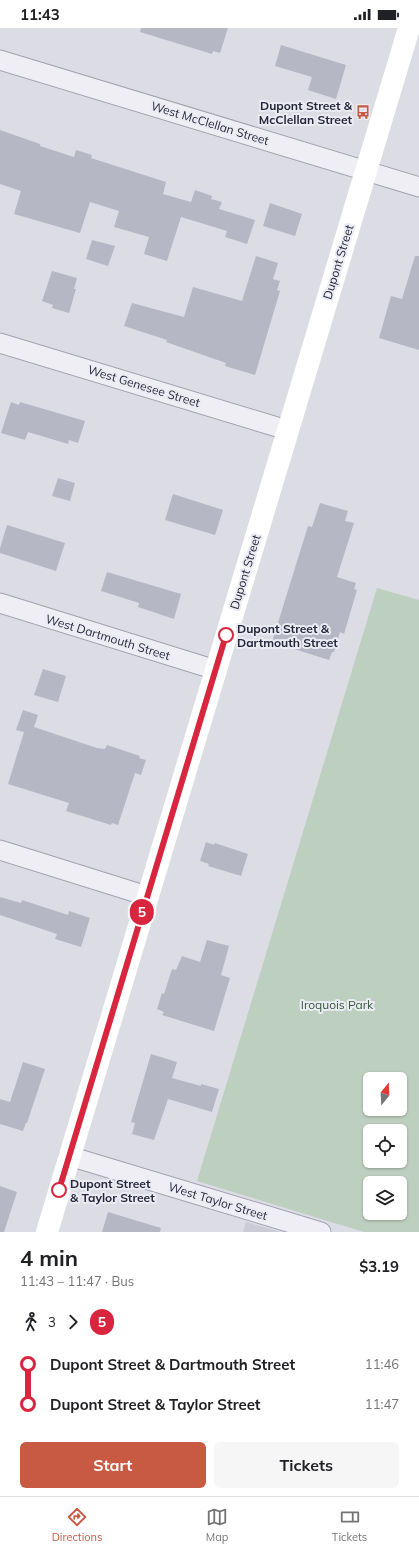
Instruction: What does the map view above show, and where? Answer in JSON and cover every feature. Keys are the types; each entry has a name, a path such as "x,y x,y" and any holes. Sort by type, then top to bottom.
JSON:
{"street":[{"name":"Dupont Street","path":"47,1232 365,170 409,28"},
{"name":"West McClellan Street","path":"0,60 419,187"},
{"name":"West Genesee Street","path":"0,343 287,430"},
{"name":"West Dartmouth Street","path":"0,603 216,670"},
{"path":"0,850 147,896"},
{"name":"West Taylor Street","path":"69,1156 321,1232"}],"shaded area":[{"path":"246,1222 280,1232 243,1232"}],"green space":[{"name":"Iroquois Park","path":"377,588 419,600 419,1232 364,1232 197,1181"}],"building":[{"path":"141,28 228,28 220,53 213,51 212,54 140,32"},
{"path":"281,45 346,65 336,99 308,90 312,77 275,66"},
{"path":"0,130 40,144 40,146 74,157 76,150 92,155 91,158 166,182 163,194 191,202 195,190 212,196 211,199 222,202 219,209 255,220 247,244 225,237 227,231 181,217 167,261 144,254 149,237 114,227 119,211 90,202 80,233 14,214 21,191 0,184"},
{"path":"270,203 302,214 295,236 263,226"},
{"path":"92,240 115,246 108,266 86,259"},
{"path":"256,256 278,263 273,279 280,281 277,290 280,291 255,375 225,366 226,363 166,342 167,340 124,326 132,303 184,317 193,287 242,301"},
{"path":"415,256 419,256 419,350 379,338 391,296 402,299"},
{"path":"52,271 77,278 74,289 76,289 69,313 52,308 53,305 42,301"},
{"path":"11,402 19,405 20,402 85,421 78,443 69,440 68,444 28,432 25,440 1,433"},
{"path":"58,478 75,483 70,501 52,496"},
{"path":"173,494 223,510 215,535 165,520"},
{"path":"320,503 348,511 345,521 354,523 337,577 356,583 354,589 357,590 344,634 340,632 334,652 332,652 329,660 272,642 308,526 312,527"},
{"path":"7,525 65,543 56,571 0,553 0,548"},
{"path":"107,572 181,594 174,619 138,607 139,603 101,591"},
{"path":"43,669 66,676 58,702 34,695"},
{"path":"23,710 38,715 34,727 97,748 105,749 107,745 140,756 139,758 146,760 141,775 135,773 118,825 112,823 111,825 66,811 69,803 8,784 24,732 16,730"},
{"path":"206,842 214,845 215,843 248,854 241,876 208,866 209,864 200,861"},
{"path":"0,897 21,903 22,900 68,915 69,911 90,918 81,947 55,939 57,934 0,915"},
{"path":"207,940 229,946 221,975 230,978 214,1031 162,1015 164,1012 157,1009 162,993 164,994 172,969 176,970 182,956 200,962"},
{"path":"151,1054 177,1062 172,1078 219,1089 212,1112 168,1099 154,1140 132,1134 135,1123 131,1122"},
{"path":"23,1062 45,1069 23,1131 0,1124 0,1099 10,1102"},
{"path":"0,1186 17,1192 4,1232 0,1232"},
{"path":"108,1212 161,1228 160,1232 102,1232"}],"bus line":[{"name":"5","path":"59,1190 226,635"}],"place":[{"name":"Dupont Street & McClellan Street","path":"363,112"},
{"name":"Dupont Street & Dartmouth Street","path":"226,635"},
{"name":"Dupont Street & Taylor Street","path":"59,1190"}]}
